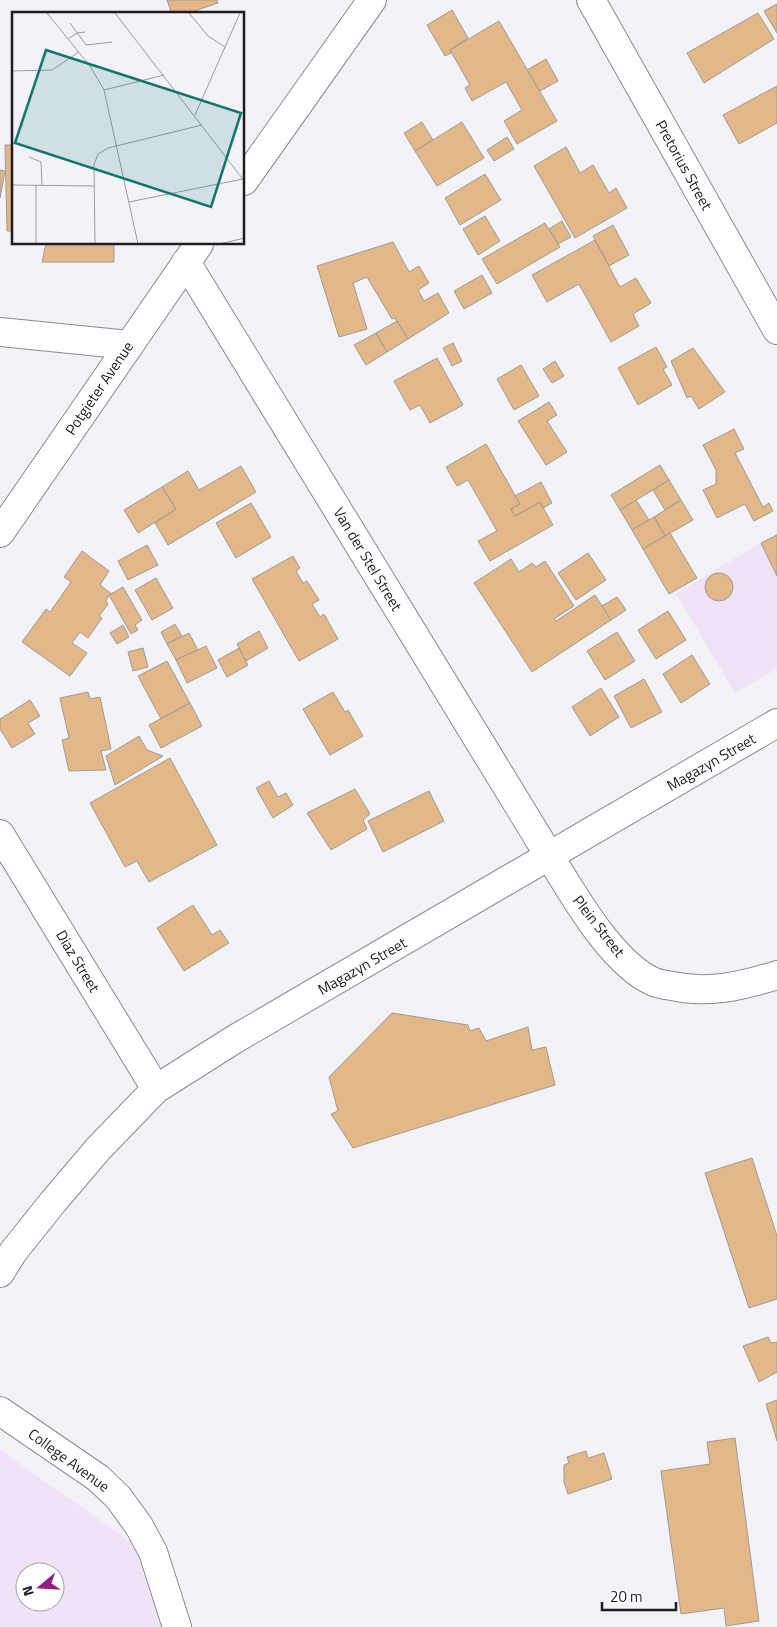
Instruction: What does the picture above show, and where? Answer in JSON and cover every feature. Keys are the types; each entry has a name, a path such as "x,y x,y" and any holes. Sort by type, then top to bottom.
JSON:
{"street":[{"path":"245,180 372,0"},
{"name":"Pretorius Street","path":"591,0 777,330"},
{"name":"Potgieter Avenue","path":"0,533 192,253"},
{"name":"Van der Stel Street","path":"192,253 550,857"},
{"path":"0,332 129,345"},
{"name":"Magazyn Street","path":"0,1273 13,1252 52,1202 98,1149 156,1089 235,1039 777,723"},
{"name":"Diaz Street","path":"0,834 156,1089"},
{"name":"Plein Street","path":"550,857 586,915 612,948 635,970 654,982 689,989 716,990 750,984 777,975"},
{"name":"College Avenue","path":"0,1411 98,1478 118,1497 139,1526 153,1552 177,1627"}],"shaded area":[{"path":"777,533 777,669 735,693 676,594"},
{"path":"0,1450 134,1544 161,1627 0,1627"}],"building":[{"path":"167,0 217,0 218,3 192,12 171,12"},
{"path":"777,4 777,33 764,11"},
{"path":"452,10 468,38 450,50 451,53 445,56 427,25"},
{"path":"758,13 774,39 704,83 687,53"},
{"path":"499,21 557,121 517,144 504,121 522,110 506,82 472,101 465,88 470,85 450,50"},
{"path":"546,59 558,81 540,91 527,70"},
{"path":"777,86 777,123 739,144 723,115"},
{"path":"422,122 433,140 415,151 404,133"},
{"path":"462,122 484,158 437,186 415,151"},
{"path":"507,137 514,149 494,161 487,150"},
{"path":"5,145 12,145 12,231 7,231"},
{"path":"566,147 580,173 593,165 609,193 616,188 627,208 575,238 534,166"},
{"path":"0,170 5,171 0,198"},
{"path":"485,174 501,200 460,225 445,198"},
{"path":"485,216 500,241 478,255 463,229"},
{"path":"562,221 571,237 558,244 549,229"},
{"path":"545,223 560,247 497,284 482,259"},
{"path":"613,225 629,255 609,266 593,236"},
{"path":"595,240 620,287 636,278 651,303 633,314 639,326 611,342 579,284 547,302 532,275"},
{"path":"393,242 409,272 419,266 429,283 418,290 424,301 438,293 449,313 408,339 395,318 392,319 367,277 353,283 367,329 339,337 317,266"},
{"path":"46,245 114,245 114,262 42,262"},
{"path":"482,275 492,293 464,309 454,291"},
{"path":"397,321 408,339 387,352 376,333"},
{"path":"376,333 387,352 366,365 354,345"},
{"path":"453,343 462,361 452,366 443,348"},
{"path":"656,347 667,367 663,369 672,385 638,405 618,368"},
{"path":"693,348 725,392 699,409 691,396 687,398 671,361"},
{"path":"437,358 463,405 430,423 420,405 410,410 394,381"},
{"path":"555,361 564,376 552,383 543,369"},
{"path":"521,365 539,396 514,410 497,379"},
{"path":"549,402 557,415 547,421 567,452 546,465 518,421"},
{"path":"734,429 744,449 735,453 763,507 769,503 773,511 754,521 745,504 717,518 703,490 716,484 716,470 703,445"},
{"path":"486,444 520,504 511,509 515,516 540,502 553,525 490,561 478,541 497,531 468,480 457,486 446,467"},
{"path":"660,465 669,480 620,510 611,495"},
{"path":"241,466 256,492 168,545 155,523 176,509 162,487 188,471 199,490"},
{"path":"669,480 681,500 665,510 653,490"},
{"path":"541,482 552,503 543,508 540,502 515,516 511,509 520,504 515,496"},
{"path":"162,487 176,509 138,533 124,510"},
{"path":"636,500 649,520 632,530 620,510"},
{"path":"681,500 693,520 665,536 654,517"},
{"path":"251,503 271,537 236,558 216,523"},
{"path":"654,517 665,536 643,549 632,530"},
{"path":"670,533 697,578 669,594 643,549"},
{"path":"777,535 777,576 761,543"},
{"path":"147,545 158,565 128,580 118,561"},
{"path":"82,551 109,571 100,585 112,594 109,595 106,601 108,604 99,616 102,618 88,638 80,632 72,643 87,653 70,676 22,642 46,609 50,612 71,582 64,577"},
{"path":"588,553 606,580 576,600 558,573"},
{"path":"293,556 300,568 296,571 303,583 307,581 319,600 312,604 320,617 324,614 338,639 299,661 252,579"},
{"path":"511,559 519,572 532,563 536,567 545,561 574,606 554,619 556,621 595,595 611,620 532,672 474,583"},
{"path":"719,573 729,577 733,587 729,597 719,601 709,597 705,587 709,577"},
{"path":"156,578 173,608 152,620 135,590"},
{"path":"123,587 142,620 135,625 138,630 131,634 109,595"},
{"path":"617,597 626,610 611,620 602,606"},
{"path":"668,611 686,640 656,659 638,630"},
{"path":"175,624 182,636 167,644 161,632"},
{"path":"123,625 129,637 117,644 110,633"},
{"path":"259,631 268,648 246,661 237,644"},
{"path":"617,632 635,661 605,680 587,651"},
{"path":"189,633 198,650 176,660 167,644"},
{"path":"206,646 217,668 187,683 176,660"},
{"path":"143,648 148,667 133,671 128,652"},
{"path":"239,648 248,665 227,677 218,660"},
{"path":"692,655 710,684 681,703 663,674"},
{"path":"167,661 190,703 161,719 138,676"},
{"path":"644,679 662,712 631,728 614,696"},
{"path":"601,688 619,717 590,736 572,707"},
{"path":"88,692 90,699 100,697 111,749 101,751 106,770 69,771 62,740 69,738 60,698"},
{"path":"333,692 345,712 348,710 363,736 330,755 303,709"},
{"path":"30,700 40,716 28,723 35,734 12,748 0,729 0,719"},
{"path":"190,703 202,726 161,748 149,725"},
{"path":"139,736 147,750 163,756 115,785 106,756"},
{"path":"170,758 217,845 149,882 137,861 125,867 90,803"},
{"path":"269,781 278,797 286,793 293,805 273,818 256,788"},
{"path":"355,789 370,814 363,820 367,829 331,850 307,813"},
{"path":"429,791 444,821 383,852 368,821"},
{"path":"193,905 212,935 220,930 229,943 184,971 157,928"},
{"path":"392,1013 468,1025 470,1031 479,1028 486,1041 528,1027 532,1050 546,1047 555,1085 353,1148 331,1114 338,1111 329,1077"},
{"path":"752,1158 777,1236 777,1299 749,1308 705,1173"},
{"path":"768,1337 771,1343 777,1342 777,1372 759,1382 743,1346"},
{"path":"777,1400 777,1441 766,1404"},
{"path":"735,1438 759,1621 726,1626 724,1608 681,1614 661,1471 710,1464 707,1442"},
{"path":"586,1451 588,1458 604,1453 612,1479 568,1494 564,1482 564,1465 569,1463 567,1457"}]}
